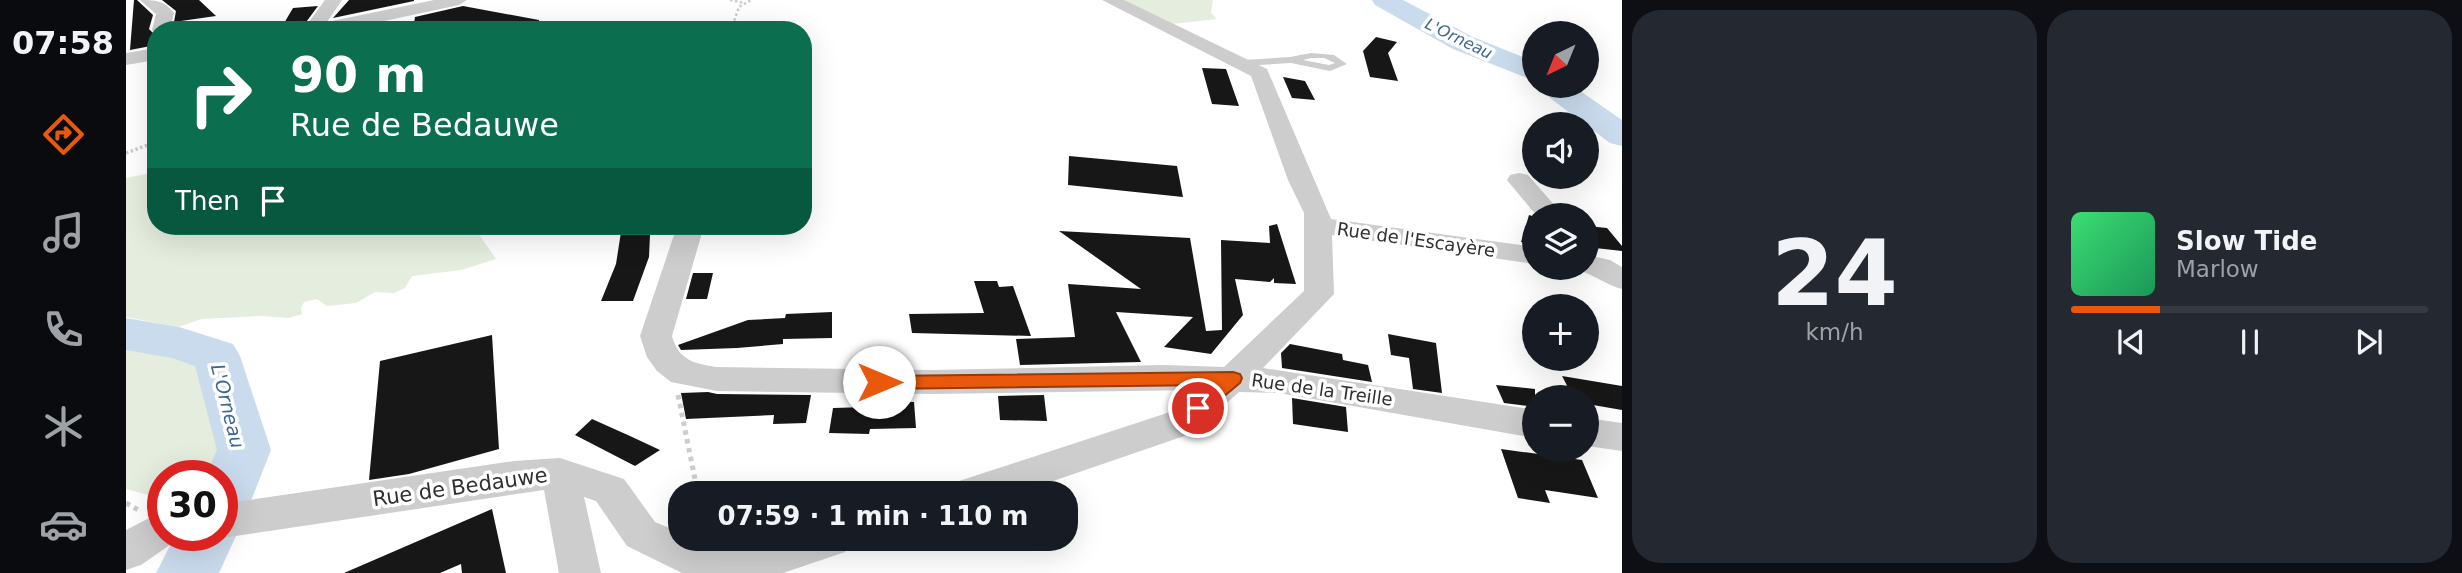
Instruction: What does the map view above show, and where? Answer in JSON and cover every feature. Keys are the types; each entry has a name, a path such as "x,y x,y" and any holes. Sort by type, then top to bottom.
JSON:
{"street":[{"path":"148,0 165,13 163,21"},
{"path":"319,21 334,0"},
{"path":"357,21 459,0"},
{"path":"1110,0 1243,63 1260,74 1300,180 1317,213 1318,225"},
{"path":"1519,180 1539,203"},
{"name":"Rue de l'Escayère","path":"1233,378 1318,294 1318,225 1522,254"},
{"path":"683,374 669,363 659,349 656,336 687,235"},
{"name":"Rue de la Treille","path":"683,374 717,379 840,382 1233,378 1279,381 1522,422"},
{"path":"1006,481 1180,423 1233,378"},
{"path":"1599,434 1622,437"},
{"path":"560,473 580,573"},
{"name":"Rue de Bedauwe","path":"238,520 514,477 560,473 610,490 641,534 668,547"},
{"path":"126,552 147,538"},
{"name":"Rue de Bedauwe","path":"678,551 714,568 743,568 794,551"}],"lane":[{"path":"1243,63 1291,60"}],"path":[{"path":"730,0 745,3"},
{"path":"734,21 739,7 751,0"},
{"path":"126,153 147,145"},
{"path":"683,374 677,383 678,396 695,481"}],"green space":[{"path":"1121,0 1213,0 1211,13 1217,19 1172,24"},
{"path":"147,174 147,235 479,235 496,259 461,270 412,276 405,288 394,293 375,292 356,303 327,306 317,299 304,302 302,314 289,318 261,316 202,319 178,327 126,317 126,178"},
{"path":"126,344 180,353 199,364 225,448 222,460 147,460 147,495 126,489"}],"building":[{"path":"134,0 137,0 153,15 151,21 147,21 147,47 130,50"},
{"path":"162,0 199,0 216,16 174,21 176,11"},
{"path":"349,0 414,0 414,1 333,18"},
{"path":"318,6 307,21 285,21 293,8"},
{"path":"463,6 539,20 414,21 415,17"},
{"path":"1376,37 1397,42 1388,53 1398,81 1370,77 1363,51"},
{"path":"1202,68 1226,69 1239,106 1212,104"},
{"path":"1283,77 1305,81 1315,100 1292,98"},
{"path":"1069,156 1177,166 1183,197 1068,185"},
{"path":"1277,224 1296,284 1274,283 1274,278 1270,282 1235,279 1243,315 1211,354 1164,347 1193,317 1116,312 1141,362 1020,365 1016,339 1075,337 1068,284 1141,289 1059,231 1190,238 1206,331 1222,330 1221,240 1270,243 1269,226"},
{"path":"1599,227 1607,228 1622,246 1622,251 1599,248"},
{"path":"621,235 650,235 649,257 633,301 601,301 616,264"},
{"path":"693,273 713,273 707,299 686,299"},
{"path":"974,281 997,281 999,287 1013,286 1031,336 912,333 909,314 984,313"},
{"path":"832,312 832,338 783,339 783,344 737,348 681,350 678,345 748,320 785,318 786,314"},
{"path":"1388,334 1436,343 1442,393 1413,389 1409,358 1391,355"},
{"path":"492,335 499,449 409,474 369,480 380,361"},
{"path":"1290,344 1342,354 1343,360 1368,365 1372,382 1282,368 1281,353"},
{"path":"1562,376 1622,386 1622,410 1599,406 1599,385 1567,385"},
{"path":"1496,385 1522,388 1522,405 1504,403"},
{"path":"681,393 811,395 806,423 773,424 774,415 686,419"},
{"path":"1044,395 1047,421 1000,420 998,396"},
{"path":"868,396 889,396 889,402 914,402 916,428 870,429 869,434 829,433 833,408 867,407"},
{"path":"1292,398 1346,407 1348,432 1293,424"},
{"path":"592,419 660,450 635,466 575,435"},
{"path":"1501,449 1522,452 1522,462 1583,462 1598,498 1545,490 1550,503 1518,498"},
{"path":"492,509 506,573 462,573 461,564 440,573 344,573"}],"waterway":[{"name":"L'Orneau","path":"1384,0 1463,43 1522,67"},
{"name":"L'Orneau","path":"1570,98 1622,136"},
{"name":"L'Orneau","path":"126,334 179,343 216,356 244,450 238,465"},
{"name":"L'Orneau","path":"187,573 198,551"}],"route":[{"path":"879,382 1233,378 1198,408"}]}
